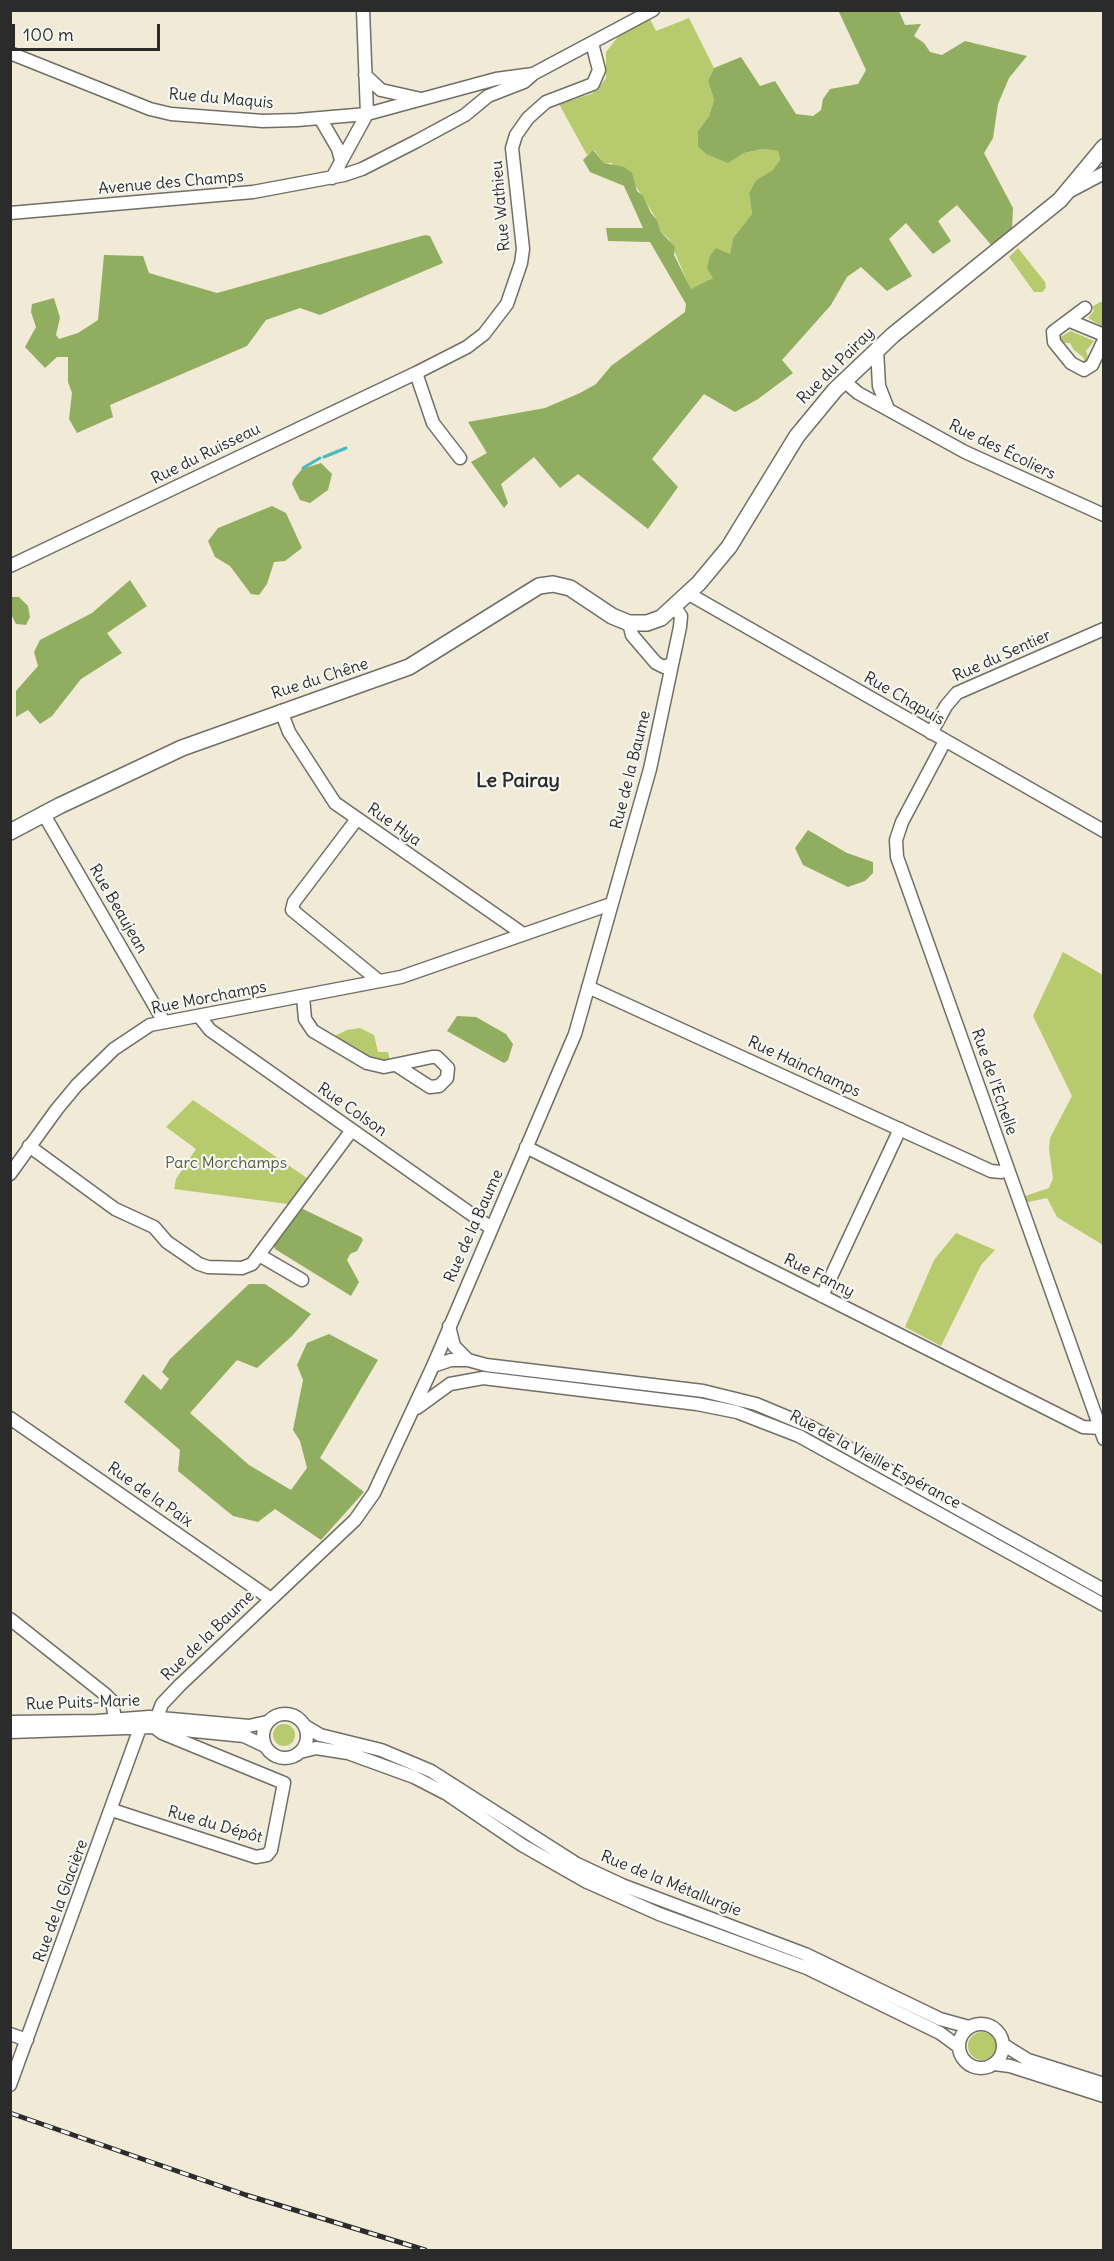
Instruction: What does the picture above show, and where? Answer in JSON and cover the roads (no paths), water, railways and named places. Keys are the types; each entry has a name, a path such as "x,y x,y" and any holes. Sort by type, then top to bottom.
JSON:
{"main road":[{"name":"Rue du Pairay","path":"629,623 654,621 689,594 734,541 796,436 844,381 876,349 1068,192 1104,147"},
{"name":"Rue du Chêne","path":"10,832 43,813 182,748 409,667 539,586 554,584 570,588 612,616 629,623"}],"street":[{"path":"332,178 367,114 363,10"},
{"name":"Avenue des Champs","path":"10,213 253,192 332,178 370,165 460,118 488,96 524,82 533,74 653,10"},
{"name":"Rue Wathieu","path":"416,373 468,347 484,334 507,304 518,277 523,249 512,148 516,135 528,118 546,102 593,84 599,70 592,43"},
{"name":"Rue du Maquis","path":"10,53 142,105 171,114 263,121 367,114 505,77 533,74"},
{"path":"365,75 381,90 422,99"},
{"path":"460,90 488,96"},
{"path":"460,90 472,97 472,107"},
{"path":"320,118 335,142 340,160"},
{"path":"1085,170 1088,178 1102,174"},
{"path":"1068,192 1102,174"},
{"path":"1085,308 1057,329 1052,337 1065,357 1084,370 1092,365 1104,340"},
{"path":"1070,321 1104,335"},
{"path":"876,349 879,386 888,409"},
{"path":"416,373 433,423 460,458"},
{"name":"Rue du Ruisseau","path":"10,566 416,373"},
{"name":"Rue des Écoliers","path":"844,381 858,393 986,462 1104,515"},
{"name":"Rue Chapuis","path":"689,594 1104,831"},
{"name":"Rue de la Baume","path":"155,1722 162,1704 174,1691 364,1509 374,1493 433,1366 448,1325 575,1034 650,769 681,621 674,606"},
{"path":"629,623 632,635 656,663 664,667 671,664"},
{"name":"Rue du Sentier","path":"931,733 946,706 957,693 1104,629"},
{"name":"Rue Hya","path":"281,711 289,732 335,803 523,934"},
{"name":"Rue de l'Echelle","path":"945,741 902,822 896,849 1102,1433"},
{"name":"Rue Beaujean","path":"43,813 164,1022"},
{"path":"357,819 294,902 292,910 380,981"},
{"name":"Rue Morchamps","path":"10,1174 64,1099 105,1056 133,1034 164,1022 401,977 611,903"},
{"name":"Rue Hainchamps","path":"588,987 991,1171 1008,1170"},
{"path":"303,997 305,1018 316,1034 372,1066 396,1065"},
{"name":"Rue Colson","path":"199,1016 210,1030 491,1228"},
{"path":"822,1296 900,1129"},
{"path":"29,1146 115,1209 154,1227 167,1242 203,1266 242,1268 248,1267 259,1255 352,1130"},
{"name":"Rue Fanny","path":"526,1147 1083,1427 1102,1433"},
{"path":"259,1255 302,1280"},
{"path":"448,1325 454,1346 468,1360"},
{"path":"433,1366 451,1360 468,1360"},
{"name":"Rue de la Vieille Espérance","path":"468,1360 486,1365 703,1391 771,1410 827,1436 1104,1590"},
{"name":"Rue de la Vieille Espérance","path":"410,1415 442,1388 459,1381 483,1378 697,1404 736,1412 799,1436 1104,1605"},
{"name":"Rue de la Paix","path":"10,1418 271,1599"},
{"path":"10,1619 106,1695 112,1701 115,1719"},
{"name":"Rue de la Métallurgie","path":"155,1722 245,1726 267,1722 280,1713 294,1716 320,1735 389,1753 431,1771 569,1859 626,1887 805,1954 940,2019 969,2027 981,2023 988,2024 999,2032 1004,2045 1028,2060 1104,2084"},
{"name":"Rue Puits-Marie","path":"10,1722 115,1719 155,1722"},
{"name":"Rue Puits-Marie","path":"10,1732 140,1728 155,1722"},
{"name":"Rue de la Métallurgie","path":"155,1722 244,1736 265,1746 272,1754 284,1758 316,1748 334,1750 362,1757 407,1774 440,1791 522,1845 587,1882 651,1910 816,1972 940,2032 959,2047 964,2059 975,2067 994,2064 1010,2066 1104,2096"},
{"name":"Rue du Dépôt","path":"112,1810 260,1858 271,1850 285,1791 284,1783 162,1733 155,1722"},
{"path":"265,1746 263,1734 267,1722"},
{"path":"300,1752 306,1740 305,1726"},
{"name":"Rue de la Glacière","path":"10,2085 140,1728"},
{"path":"959,2047 961,2036 969,2027"},
{"path":"10,2034 27,2040"},
{"path":"994,2064 1001,2056 1004,2045"}],"waterway":[{"path":"324,457 346,448"},
{"path":"303,468 320,458"}],"railway":[{"path":"10,2113 246,2195 425,2250"}],"district":[{"name":"Le Pairay","path":"518,781"}],"park label":[{"name":"Parc Morchamps","path":"226,1163"}]}
